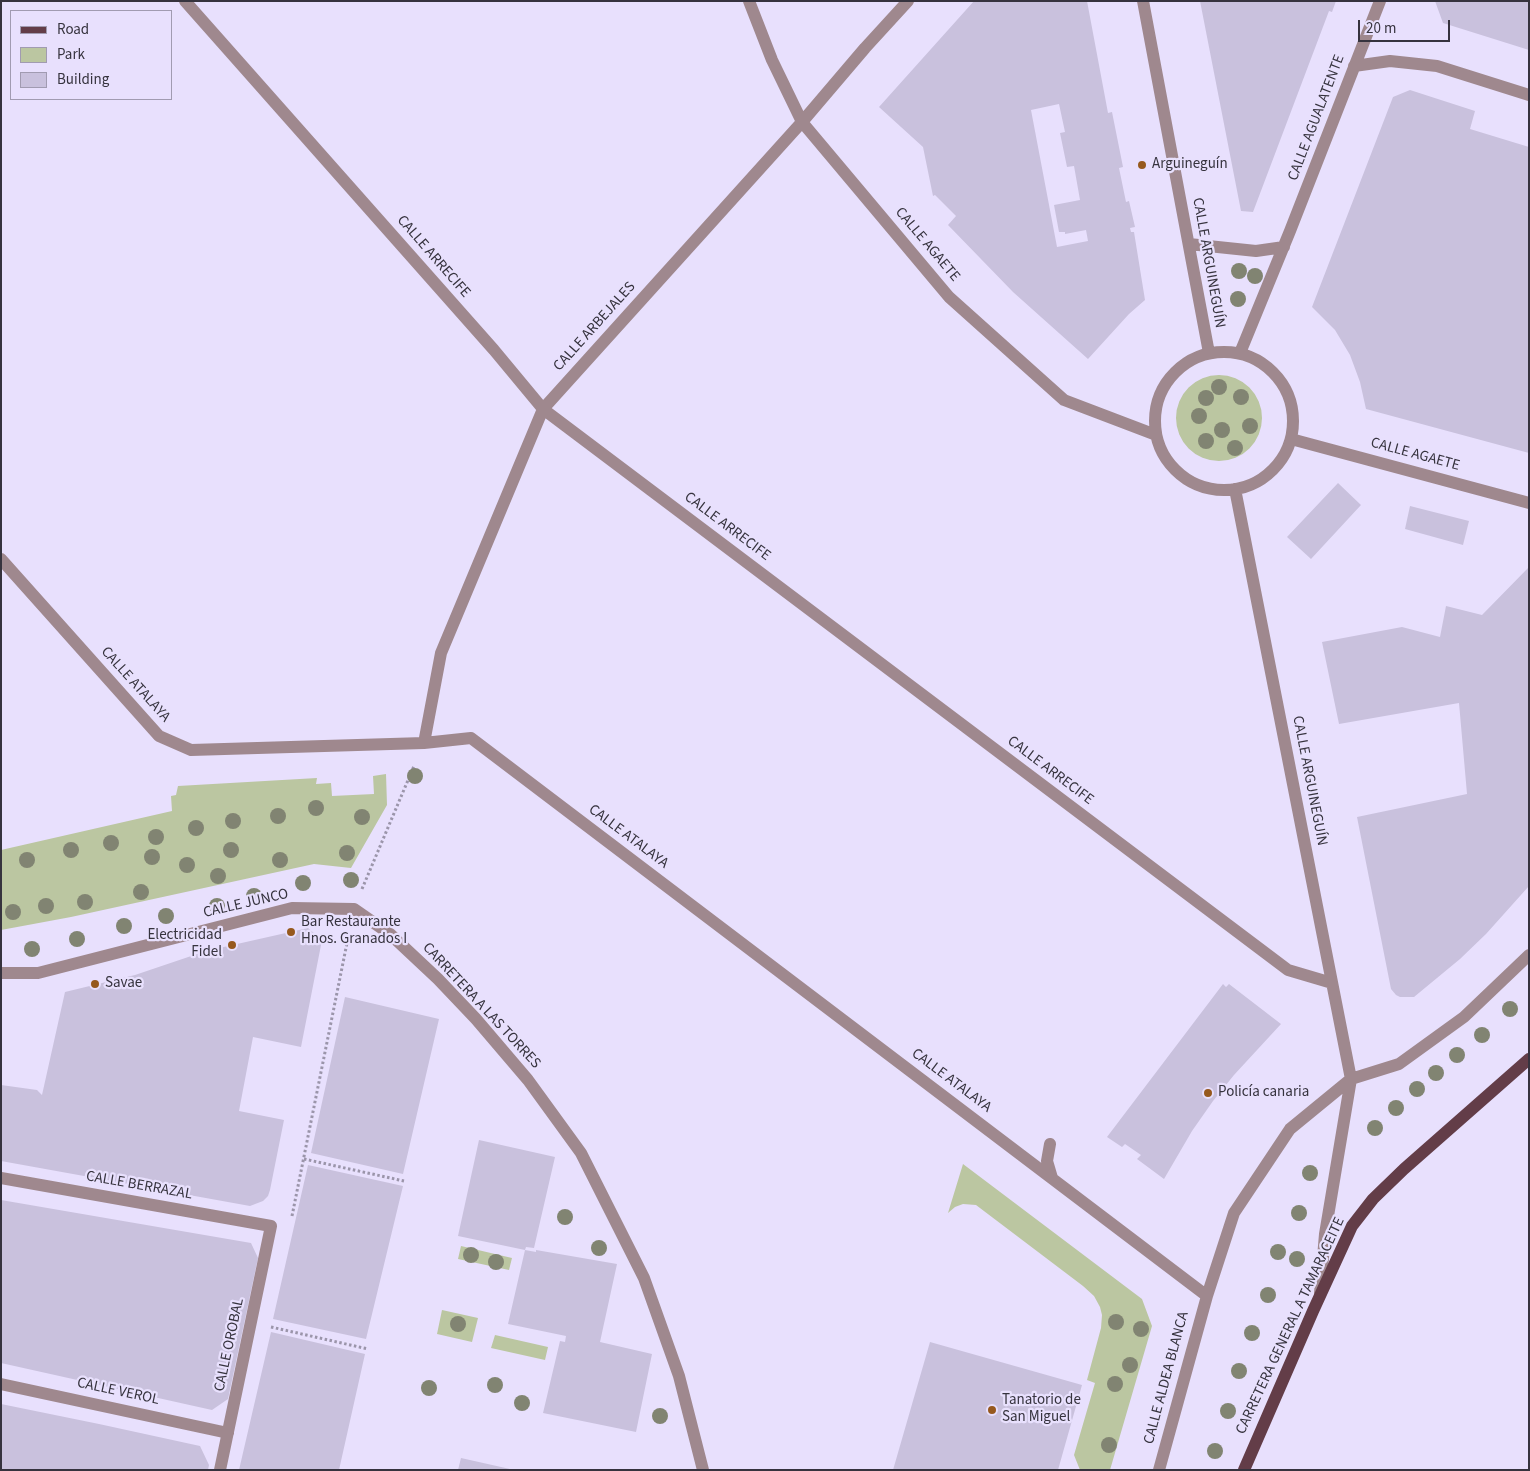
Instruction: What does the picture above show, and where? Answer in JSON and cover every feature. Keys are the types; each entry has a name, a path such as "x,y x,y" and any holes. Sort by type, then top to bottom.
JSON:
{"main road":[{"name":"CARRETERA GENERAL A TAMARACEITE","path":"1244,1470 1352,1226 1373,1199 1404,1169 1529,1059"}],"street":[{"name":"CALLE ARRECIFE","path":"186,1 494,350 543,409 1288,970 1332,983"},
{"name":"CALLE AGAETE","path":"749,1 772,60 802,122 949,297 1064,400 1156,435"},
{"name":"CALLE ARBEJALES","path":"424,743 441,653 543,409 802,122 908,1"},
{"name":"CALLE ARGUINEGUÍN","path":"1142,1 1209,353"},
{"name":"CALLE AGUALATENTE","path":"1240,353 1284,247 1380,1"},
{"path":"1354,66 1390,61 1437,66 1529,95"},
{"path":"1189,244 1256,252 1284,247"},
{"path":"1225,351 1240,353 1261,362 1278,376 1286,389 1294,417 1291,439 1284,457 1271,473 1254,483 1235,489 1214,489 1194,484 1182,476 1164,455 1156,435 1155,414 1160,393 1172,375 1189,361 1209,353 1225,351"},
{"name":"CALLE AGAETE","path":"1291,439 1529,503"},
{"name":"CALLE ARGUINEGUÍN","path":"1235,489 1351,1079"},
{"name":"CALLE ATALAYA","path":"1,559 159,736 191,750 424,743 471,738 1207,1296"},
{"name":"CALLE JUNCO","path":"1,973 38,973 292,908 354,909"},
{"name":"CARRETERA A LAS TORRES","path":"354,909 390,934 438,979 470,1013 528,1080 581,1153 644,1278 679,1376 703,1470"},
{"path":"1320,1295 1325,1234 1351,1079 1399,1064 1464,1017 1529,955"},
{"name":"CALLE ALDEA BLANCA","path":"1159,1470 1207,1296 1234,1213 1290,1128 1351,1079"},
{"path":"1050,1144 1048,1161 1052,1178"},
{"name":"CALLE BERRAZAL","path":"1,1178 271,1226"},
{"name":"CALLE OROBAL","path":"220,1470 271,1226"},
{"name":"CALLE VEROL","path":"1,1384 228,1433"}],"path":[{"path":"290,1224 354,909 424,743"},
{"path":"304,1160 404,1181"},
{"path":"267,1326 368,1349"}],"green space":[{"path":"1219,375 1235,379 1249,388 1258,402 1262,418 1258,434 1249,448 1235,457 1219,461 1203,457 1189,448 1180,434 1176,418 1180,402 1189,388 1203,379"},
{"path":"386,774 387,805 351,868 314,864 71,917 1,930 1,850 172,811 171,796 176,795 178,786 317,778 316,784 331,783 332,796 374,794 373,776"},
{"path":"963,1164 1142,1299 1152,1326 1110,1470 1080,1470 1074,1455 1095,1383 1087,1380 1101,1328 1102,1315 1100,1307 1094,1296 1083,1286 976,1205 963,1204 955,1207 948,1213"},
{"path":"461,1246 512,1258 509,1270 458,1259"},
{"path":"442,1310 478,1318 472,1342 437,1334"},
{"path":"495,1335 548,1347 545,1360 491,1348"}],"building":[{"path":"974,1 1087,1 1108,113 1112,112 1123,167 1119,168 1126,202 1129,201 1135,227 1130,228 1131,232 1134,232 1145,300 1129,314 1088,359 1013,292 948,225 956,216 935,195 933,196 923,147 879,107","holes":["1059,104 1065,132 1060,133 1067,167 1074,166 1080,200 1054,205 1059,232 1065,232 1065,234 1086,230 1088,241 1057,247 1031,110"]},
{"path":"1200,1 1336,1 1332,12 1329,11 1253,212 1241,211"},
{"path":"1435,1 1529,1 1529,50 1443,23"},
{"path":"1410,90 1475,111 1470,129 1529,147 1529,453 1366,409 1360,382 1350,355 1335,330 1312,307 1393,97"},
{"path":"1338,483 1361,505 1311,559 1287,537"},
{"path":"1410,506 1469,521 1463,545 1405,529"},
{"path":"1529,567 1529,886 1486,934 1460,959 1414,997 1400,997 1391,989 1357,817 1467,794 1459,703 1339,724 1322,642 1402,627 1440,637 1446,606 1482,615"},
{"path":"308,928 322,940 301,1047 253,1037 239,1111 284,1120 270,1190 268,1196 263,1201 250,1206 1,1161 1,1085 37,1090 42,1095 65,992 135,975 206,951"},
{"path":"1223,984 1226,987 1229,984 1281,1024 1213,1101 1192,1131 1164,1179 1137,1159 1141,1155 1125,1144 1122,1147 1107,1137"},
{"path":"345,997 439,1019 403,1174 311,1153"},
{"path":"479,1140 555,1157 534,1248 526,1247 525,1250 458,1236"},
{"path":"308,1165 403,1186 366,1339 273,1319"},
{"path":"1,1200 251,1243 258,1258 228,1399 212,1410 1,1363"},
{"path":"525,1250 536,1252 536,1250 617,1264 600,1342 652,1354 636,1432 543,1413 560,1341 565,1342 566,1336 508,1324"},
{"path":"271,1332 365,1354 339,1470 239,1470"},
{"name":"Tanatorio de San Miguel","path":"930,1342 1082,1385 1058,1470 893,1470"},
{"path":"1,1404 200,1446 209,1465 208,1470 1,1470"},
{"path":"461,1458 510,1469 510,1470 458,1470"}],"place":[{"name":"Arguineguín","path":"1142,165"},
{"name":"Bar Restaurante Hnos. Granados I","path":"291,932"},
{"name":"Electricidad Fidel","path":"232,945"},
{"name":"Savae","path":"95,984"},
{"name":"Policía canaria","path":"1208,1093"},
{"name":"Tanatorio de San Miguel","path":"992,1410"}]}
